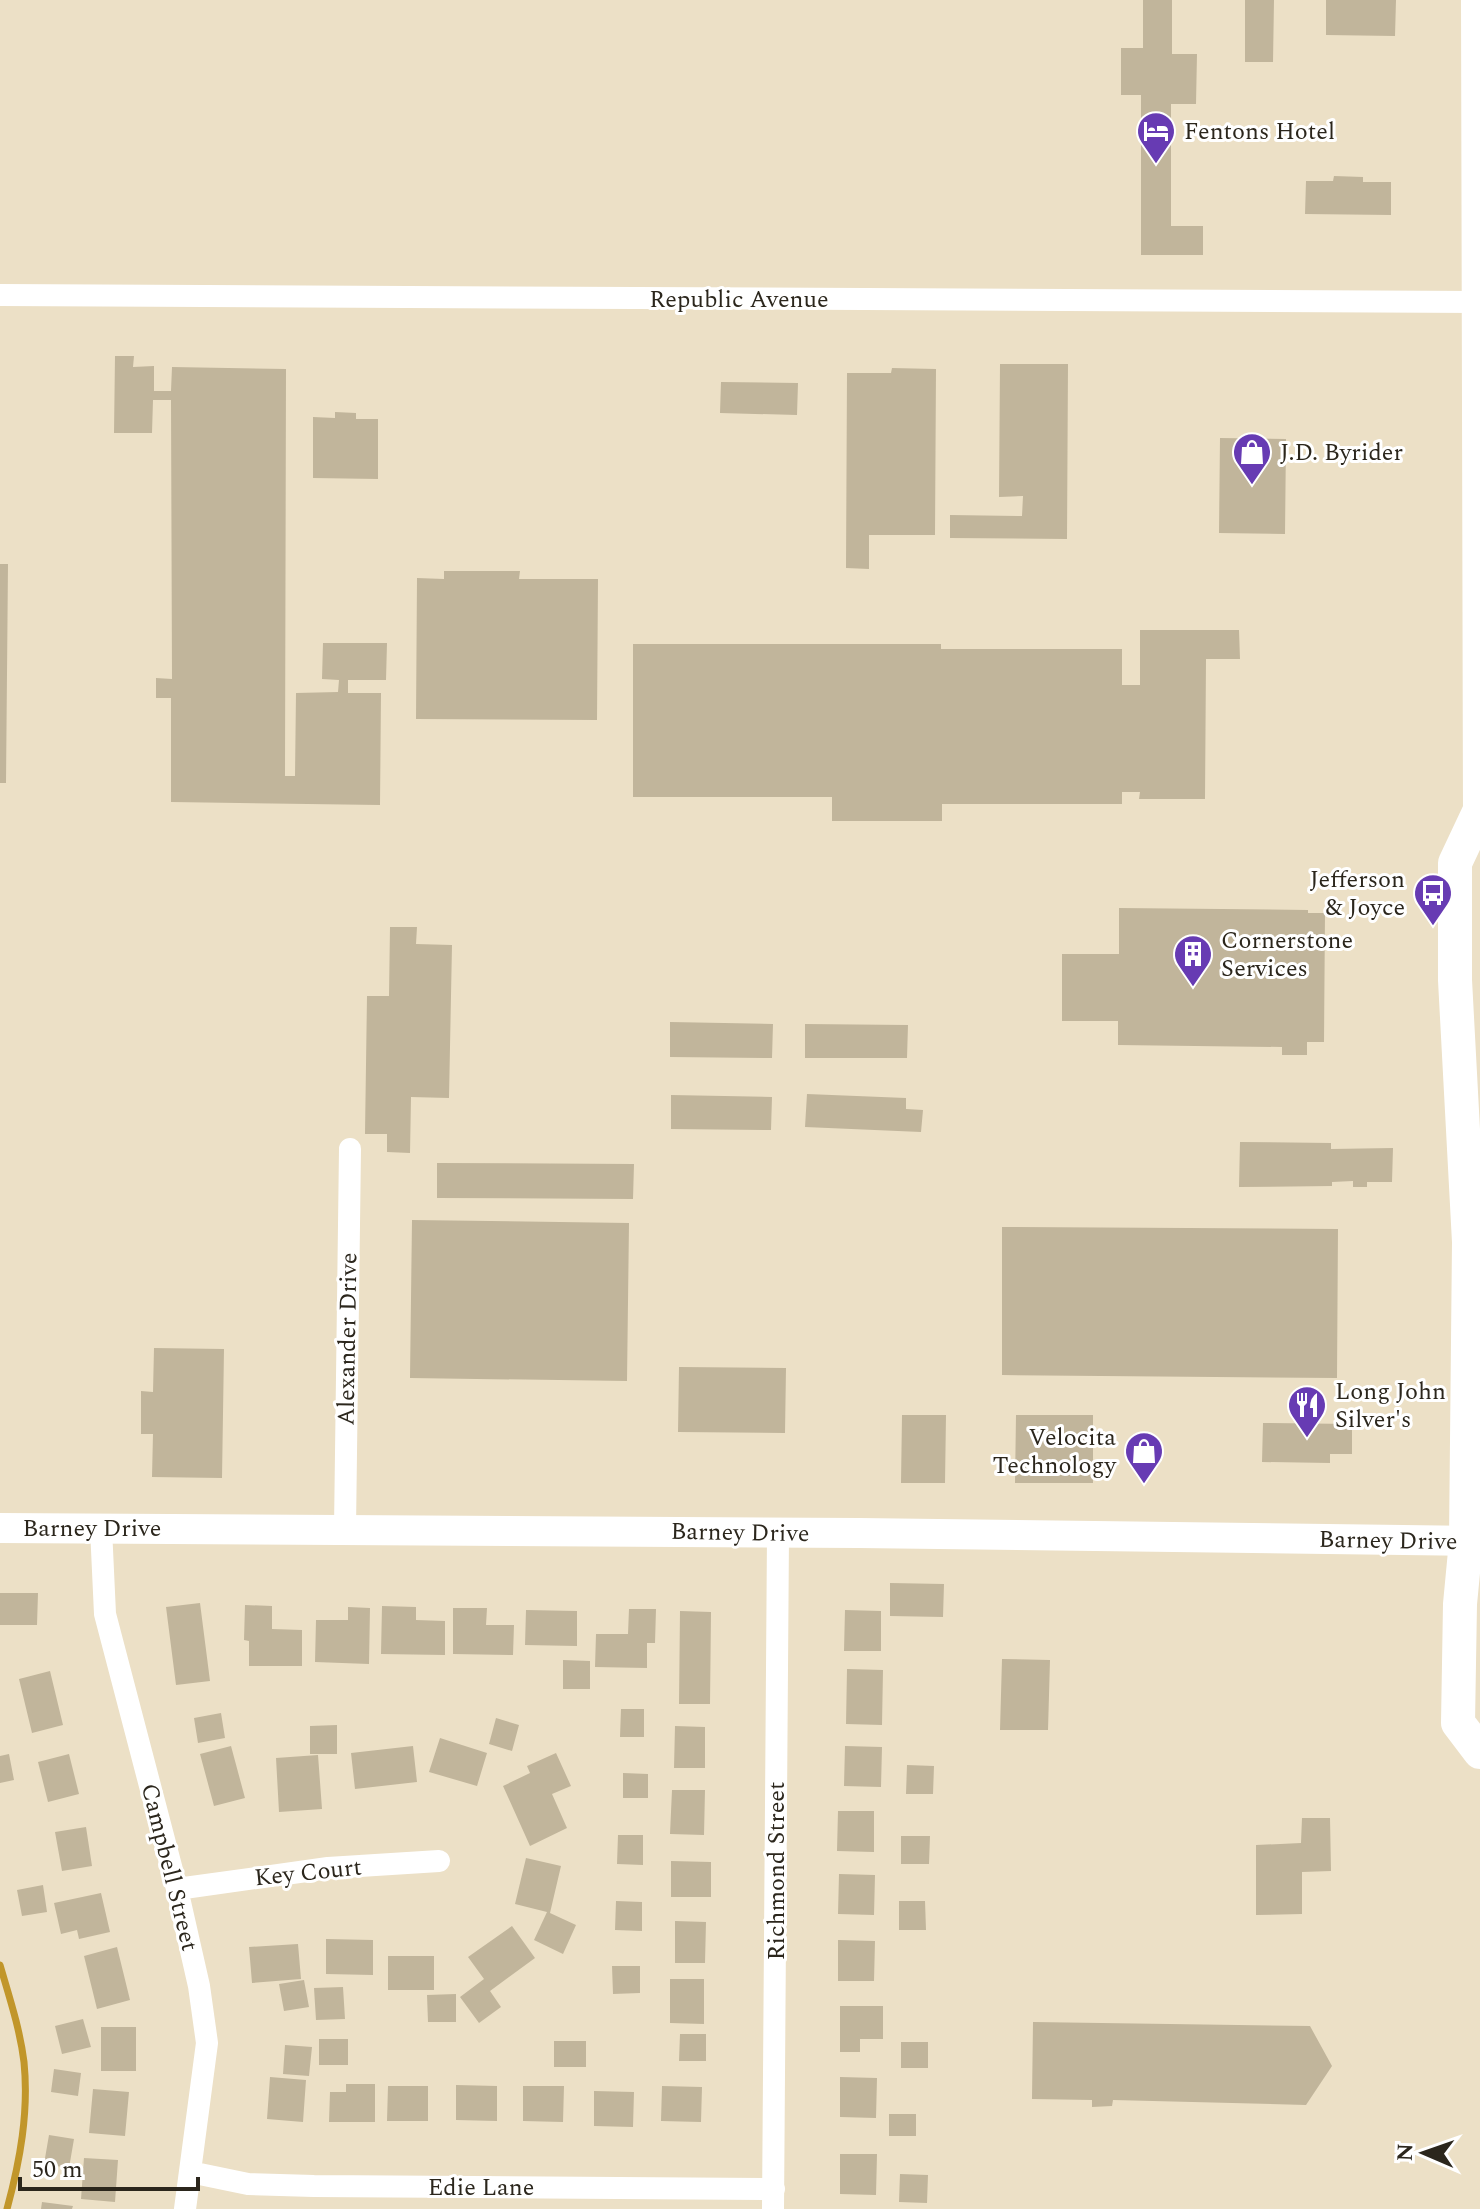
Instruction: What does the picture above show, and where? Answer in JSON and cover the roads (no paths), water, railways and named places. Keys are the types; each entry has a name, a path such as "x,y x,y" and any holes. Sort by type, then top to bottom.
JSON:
{"main road":[{"path":"1478,0 1480,813 1455,863 1455,980 1469,1242 1473,1541 1460,1604 1458,1723 1480,1752"}],"street":[{"name":"Republic Avenue","path":"0,295 1479,302"},
{"name":"Alexander Drive","path":"345,1529 350,1149"},
{"name":"Barney Drive","path":"0,1528 1473,1541"},
{"name":"Campbell Street","path":"101,1528 105,1614 177,1889 199,1986 207,2043 185,2209"},
{"name":"Richmond Street","path":"774,2199 778,1534"},
{"name":"Key Court","path":"177,1889 328,1868 439,1861"},
{"name":"Edie Lane","path":"190,2172 248,2184 774,2199"}],"waterway":[{"path":"0,1965 20,2037 25,2081 22,2136 7,2209"}],"place":[{"name":"Fentons Hotel","path":"1156,165"},
{"name":"J.D. Byrider","path":"1252,486"},
{"name":"Jefferson & Joyce","path":"1433,927"},
{"name":"Cornerstone Services","path":"1193,988"},
{"name":"Long John Silver's","path":"1307,1439"},
{"name":"Velocita Technology","path":"1144,1485"}]}
